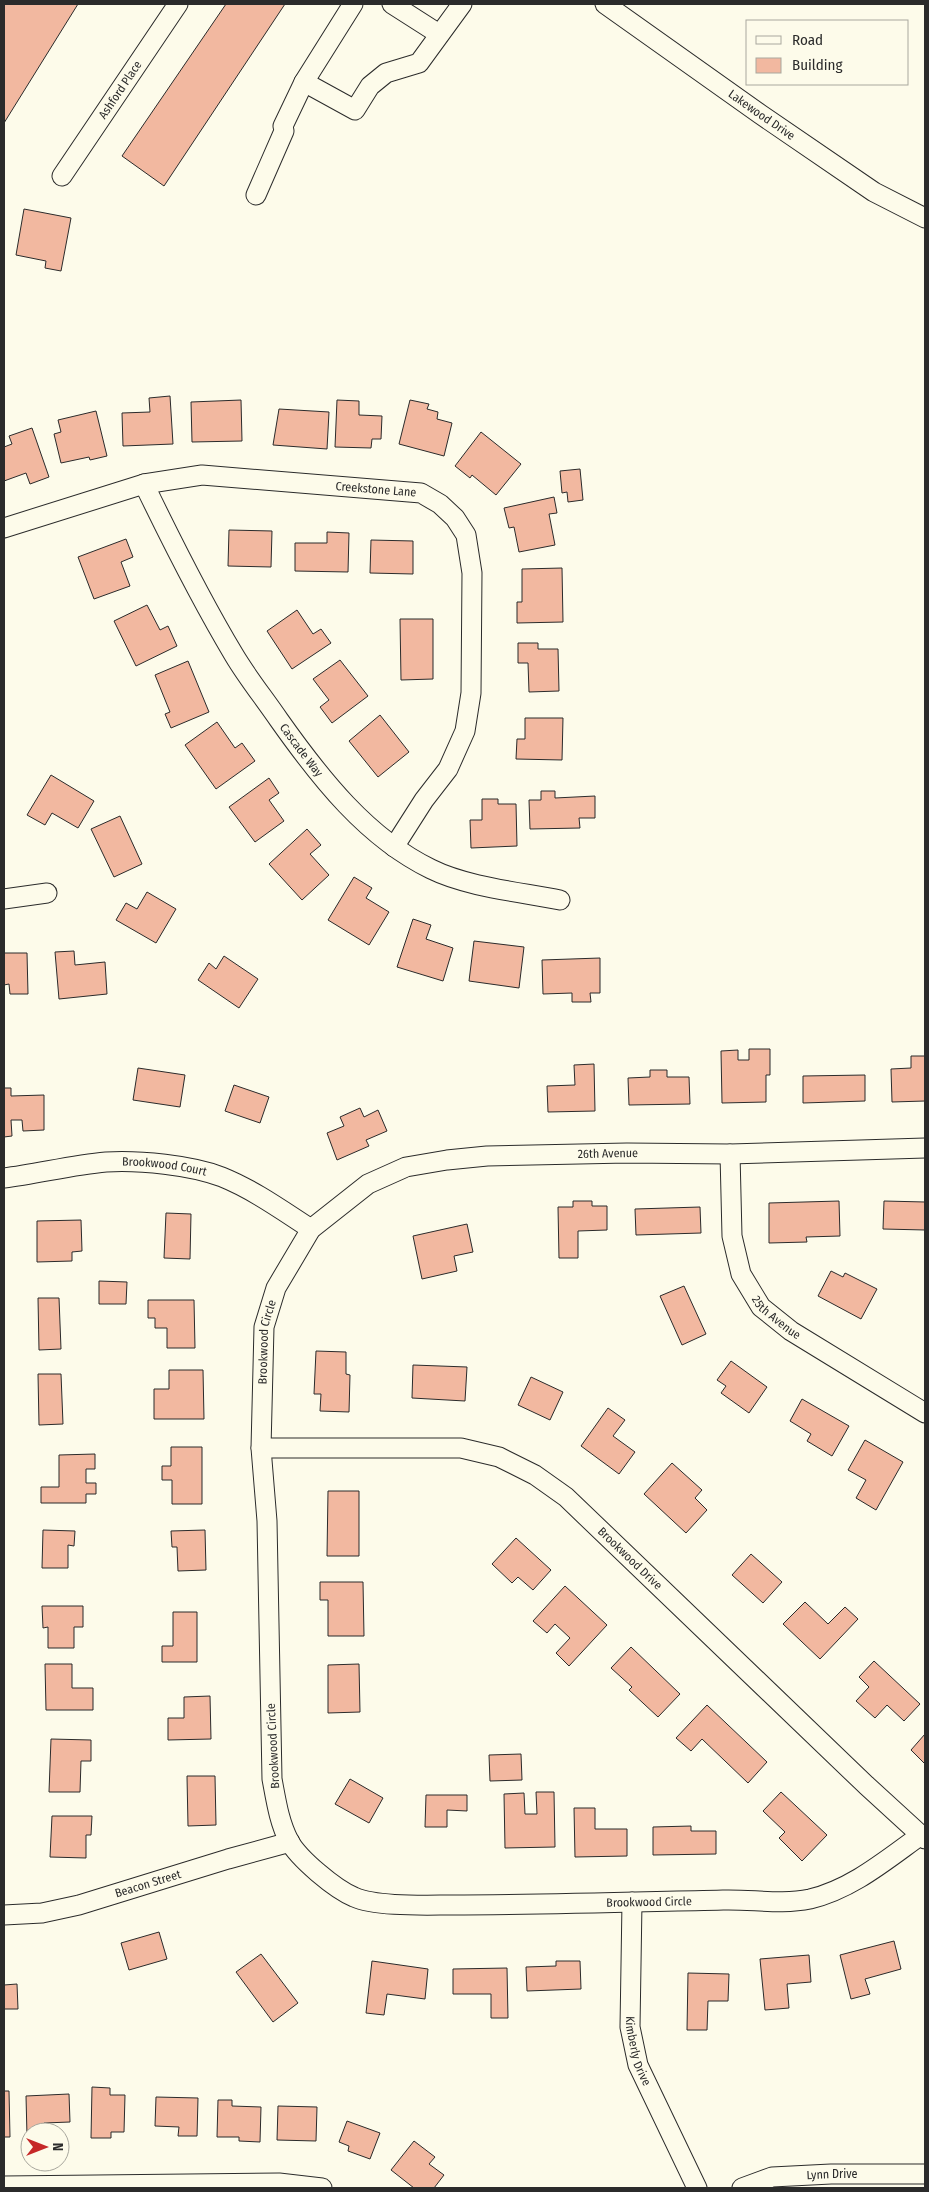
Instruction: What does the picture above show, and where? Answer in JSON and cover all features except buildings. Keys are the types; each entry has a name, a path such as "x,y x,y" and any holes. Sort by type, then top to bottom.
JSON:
{"street":[{"name":"Ashford Place","path":"62,176 178,4"},
{"path":"256,195 284,132 283,126 304,82 352,4"},
{"path":"392,4 439,34"},
{"path":"304,82 355,110 370,86 386,72 419,64 462,4"},
{"name":"Lakewood Drive","path":"605,4 874,192 925,218"},
{"name":"Creekstone Lane","path":"4,528 144,484 202,475 321,486 381,488 421,493 440,504 466,534 472,574 471,693 465,732 448,769 424,800 394,847"},
{"name":"Cascade Way","path":"144,484 168,535 234,656 314,769 355,813 394,847 432,869 458,879 560,900"},
{"path":"4,898 47,892"},
{"name":"26th Avenue","path":"311,1229 368,1184 414,1165 487,1156 627,1153 730,1154 925,1148"},
{"name":"25th Avenue","path":"730,1154 732,1236 741,1274 761,1307 791,1331 925,1412"},
{"name":"Brookwood Court","path":"4,1178 106,1162 192,1168 222,1177 257,1194 311,1229"},
{"name":"Brookwood Circle","path":"311,1229 276,1288 264,1327 260,1448 267,1521 272,1779 280,1818 290,1842 322,1877 355,1898 393,1904 510,1905 729,1900 770,1902 809,1899 846,1885 923,1837"},
{"name":"Brookwood Drive","path":"260,1448 461,1448 499,1457 534,1475 566,1497 680,1608 923,1837"},
{"name":"Beacon Street","path":"4,1915 42,1913 79,1905 290,1842"},
{"name":"Kimberly Drive","path":"632,1902 630,2027 638,2065 697,2188"},
{"name":"Lynn Drive","path":"742,2188 772,2177 831,2174 925,2174"},
{"path":"4,2186 40,2188 279,2183 322,2188"}]}
